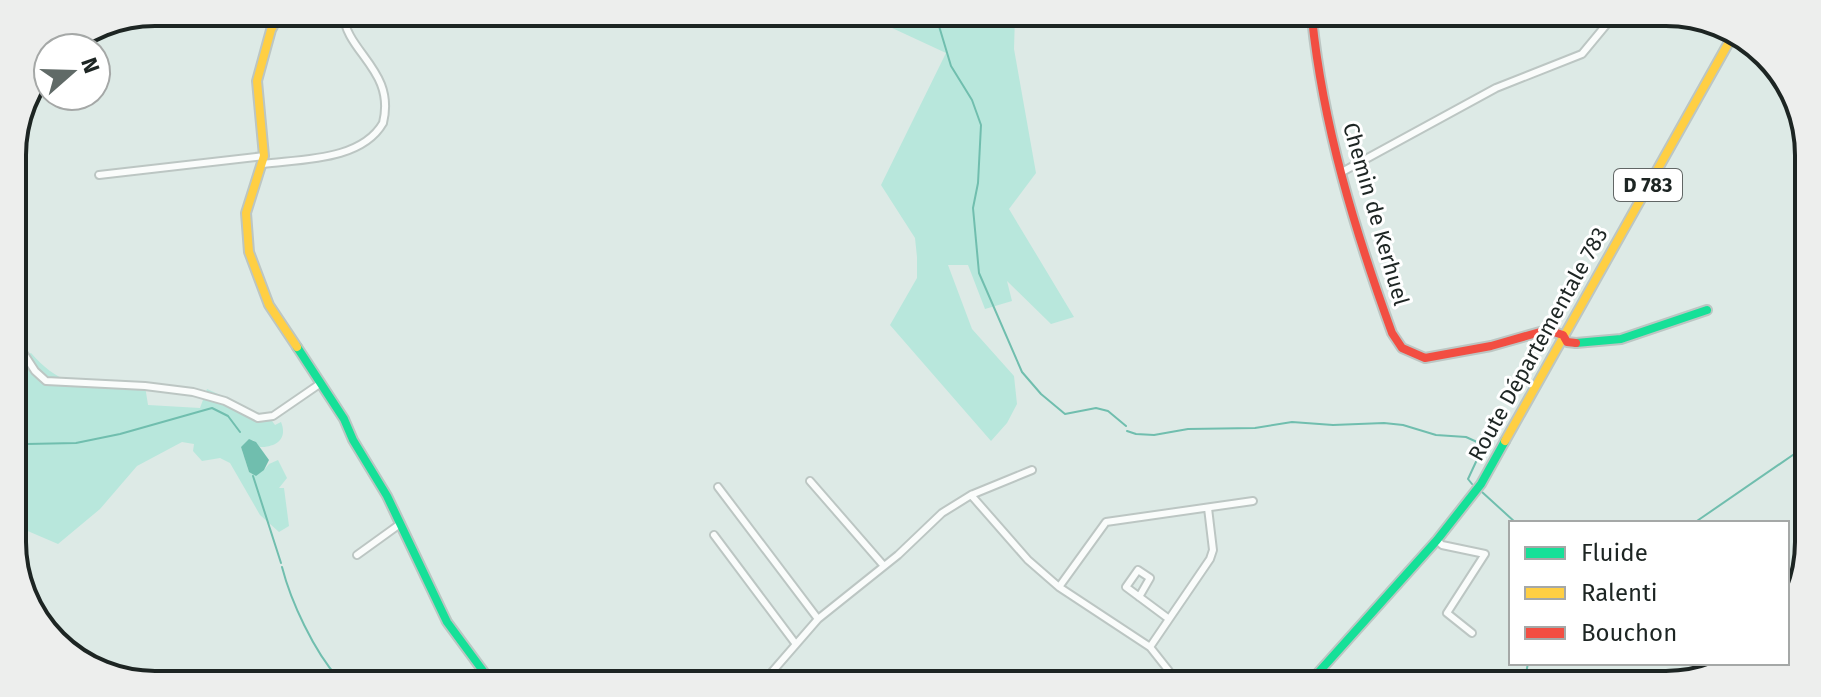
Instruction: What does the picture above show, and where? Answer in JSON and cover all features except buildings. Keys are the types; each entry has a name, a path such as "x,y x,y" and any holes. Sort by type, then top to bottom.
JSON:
{"street":[{"path":"273,26 257,81 264,160 246,213 249,252 269,305 352,428 358,449 380,481 447,622 483,671"},
{"path":"99,175 343,151 363,143 383,123 383,94 377,75 350,37 347,26"},
{"name":"Chemin de Kerhuel","path":"1313,26 1318,75 1361,242 1392,333 1402,348 1425,358 1491,346 1547,330 1563,335 1567,342 1586,345 1637,336 1707,310"},
{"path":"1342,172 1496,88 1582,54 1605,26"},
{"name":"Route Départementale 783","path":"1437,540 1481,484 1729,42"},
{"path":"26,357 46,381 145,386 193,392 225,401 258,418 273,416 321,383"},
{"path":"772,671 818,619 884,566 942,513 971,495 1032,470"},
{"path":"810,481 884,566"},
{"path":"718,487 818,619"},
{"path":"971,495 1028,560 1059,587 1150,647 1169,671"},
{"path":"1059,587 1106,522 1253,501"},
{"path":"1150,647 1210,559 1213,550 1208,508"},
{"path":"357,555 400,524"},
{"path":"714,535 795,643"},
{"path":"1437,540 1442,545 1485,554 1447,613 1472,633"},
{"name":"D 783","path":"1320,671 1437,540"},
{"path":"1139,597 1169,619"}],"shaded area":[{"path":"888,26 1015,26 1014,49 1036,173 1009,209 1074,317 1051,324 1007,281 1012,301 985,309 968,265 948,265 972,329 1014,376 1017,404 1007,423 991,441 890,325 917,278 917,257 915,238 881,185 946,53"},
{"path":"31,353 57,376 70,382 97,387 145,386 148,405 200,408 207,389 238,403 240,410 260,421 272,421 275,425 281,422 283,433 276,444 260,447 253,440 241,447 249,472 264,470 278,460 287,478 279,488 284,488 289,526 279,532 260,515 230,463 220,458 202,461 193,451 194,444 182,442 137,466 100,509 58,544 26,530 26,355"},
{"path":"249,439 256,442 269,460 264,470 256,476 249,472 241,447"}],"waterway":[{"path":"939,26 951,66 972,100 981,125 978,183 973,208 979,273 1022,372 1041,394 1065,414 1096,408 1108,411 1126,426"},
{"path":"26,444 76,443 212,408 228,416 240,432"},
{"path":"1127,431 1154,435 1188,429 1255,428 1292,422 1403,425 1436,435 1466,437 1477,442 1481,451 1468,479 1472,484"},
{"path":"1697,521 1795,454"},
{"path":"253,476 281,563"},
{"path":"1482,492 1514,521"},
{"path":"282,567 304,626 333,671"},
{"path":"1526,671 1528,665"}],"traffic: fast":[{"path":"1576,343 1621,339 1707,310"},
{"path":"297,347 344,419 387,496 447,622 483,671"},
{"path":"1320,671 1437,540 1481,484 1505,441"}],"traffic: slow":[{"path":"273,26 257,81 264,156 246,213 249,252 269,305 297,347"},
{"path":"1505,441 1729,42"}],"traffic: jam":[{"path":"1313,26 1324,98 1342,178 1378,295 1392,333 1402,348 1425,358 1491,346 1547,330 1563,335 1567,342 1576,343"}]}
